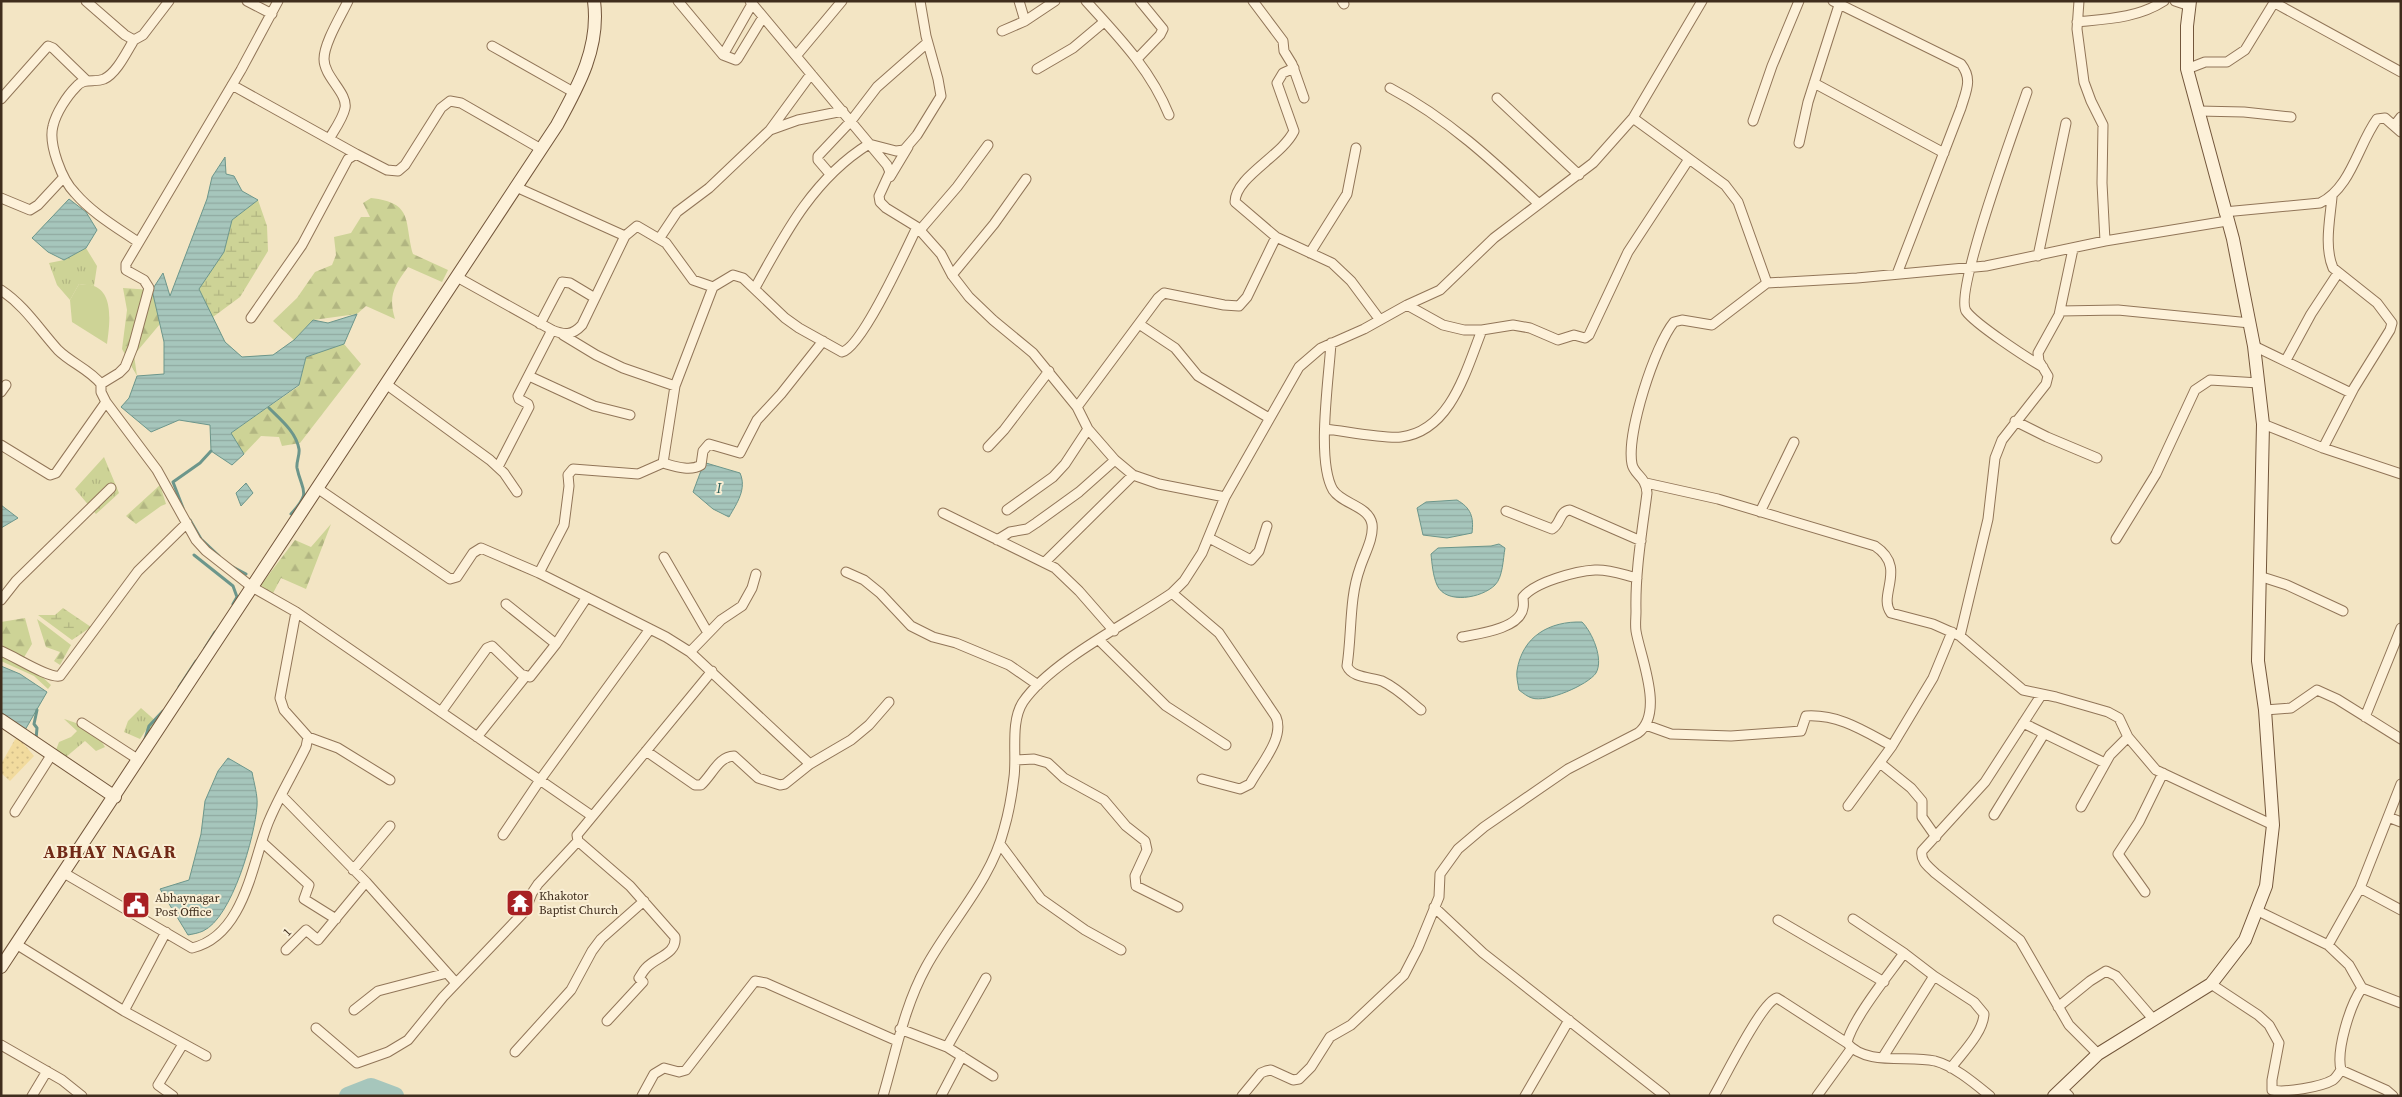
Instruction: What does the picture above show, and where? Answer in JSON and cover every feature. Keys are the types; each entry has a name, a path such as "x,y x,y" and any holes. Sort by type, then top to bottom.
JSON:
{"street":[{"path":"86,1 125,35 134,40"},
{"path":"138,242 89,207 74,192 64,177 52,138 53,126 58,113 77,85 86,80 105,79 112,73 134,40 143,35 169,1"},
{"path":"246,1 272,14"},
{"path":"101,384 119,373 125,366 133,347 149,288 144,280 126,270 126,264 232,85 278,1"},
{"path":"329,139 346,106 344,98 329,76 324,59 326,48 348,1"},
{"path":"1,967 541,149 575,93 594,43 596,21 594,1"},
{"path":"678,1 723,55 736,60 763,17"},
{"path":"796,56 842,1"},
{"path":"920,1 927,43 938,78 941,96 933,112 911,143 879,196 880,202 918,229 941,254 952,275 992,320 1033,353 1078,407 1088,430 1115,460 1134,474 1159,484 1225,497"},
{"path":"1019,1 1025,21"},
{"path":"1002,31 1025,21 1055,1"},
{"path":"1086,1 1137,59 1157,89 1169,115"},
{"path":"1137,59 1160,36 1163,29 1140,1"},
{"path":"1253,1 1283,41 1284,51 1294,68 1304,98"},
{"path":"884,1096 900,1029 913,991 926,966 983,879 1000,844 1016,760 1016,730 1019,711 1038,685 1099,640 1172,592 1194,567 1209,538 1225,497 1299,367 1311,356 1332,343 1364,329 1406,305 1440,290 1494,238 1579,175 1600,156 1633,118 1702,1"},
{"path":"1753,121 1772,66 1799,1"},
{"path":"2079,1 2077,22 2084,82 2103,125 2102,183 2105,241"},
{"path":"2077,22 2134,15 2151,10 2164,1"},
{"path":"2062,1093 2098,1054 2211,984 2245,940 2258,911 2266,886 2273,825 2266,710 2258,661 2263,424 2259,383 2250,323 2233,239 2225,216 2188,69 2187,26 2190,3 2175,1"},
{"path":"2188,69 2206,62 2227,62 2245,50 2275,2 2401,72"},
{"path":"723,55 751,3 887,165 890,172 889,179"},
{"path":"1799,144 1814,82 1842,4 1961,64 1967,72 1969,82 1944,153 1897,274"},
{"path":"1037,69 1073,48 1104,22"},
{"path":"830,174 818,160 818,156 851,121 877,87 927,43"},
{"path":"1,99 48,46 54,48 86,80"},
{"path":"492,46 575,93"},
{"path":"1294,68 1282,73 1277,83 1294,131 1266,163 1239,186 1235,194 1235,202 1276,237 1332,263 1380,320"},
{"path":"660,239 677,212 710,188 770,130 811,74"},
{"path":"1814,82 1944,153"},
{"path":"232,85 387,170 398,171 405,165 441,108 450,101 461,103 541,149"},
{"path":"1390,88 1406,96 1474,143 1539,204"},
{"path":"2027,92 1969,267 1964,299 1966,310 2023,355 2044,368"},
{"path":"1497,98 1579,175"},
{"path":"770,130 798,120 843,111"},
{"path":"2198,111 2244,112 2290,117"},
{"path":"1242,1096 1260,1073 1266,1071 1271,1070 1293,1080 1299,1079 1311,1067 1330,1037 1351,1025 1404,976 1439,897 1440,874 1458,849 1484,827 1568,769 1638,733 1646,725 1650,710 1647,669 1636,629 1637,578 1647,493 1646,483 1632,467 1630,454 1636,421 1654,358 1674,322 1682,320 1712,325 1767,283 1969,267 2038,256 2225,216 2305,206 2320,202 2332,197 2339,189 2368,131 2377,119 2385,118 2398,129 2401,117"},
{"path":"1633,118 1725,185 1738,202 1767,283"},
{"path":"2038,256 2066,123"},
{"path":"755,288 808,199 830,174 853,154 869,144 896,151 904,150 911,143"},
{"path":"663,463 675,386 713,287 733,275 743,278 785,318 842,352 846,351 856,342 876,309 918,229 957,187 988,145"},
{"path":"1310,252 1347,194 1356,148"},
{"path":"250,318 302,245 348,159 356,154"},
{"path":"1406,305 1443,325 1464,330 1482,330 1513,325 1530,328 1558,340 1574,336 1585,338 1589,335 1628,252 1689,159"},
{"path":"1,198 30,210 38,205 64,177"},
{"path":"952,275 994,224 1026,179"},
{"path":"516,187 625,236"},
{"path":"2323,448 2352,393 2390,330 2392,323 2377,304 2338,273 2330,260 2332,197"},
{"path":"563,335 576,332 582,325 625,236 637,226 660,239 676,255 693,280 713,287"},
{"path":"1078,407 1158,298 1164,293 1224,305 1239,306 1243,303 1276,237"},
{"path":"1848,806 1892,746 1933,678 1956,634 1988,518 1995,458 2002,440 2015,421 2046,384 2048,376 2039,361 2038,353 2060,311 2073,249"},
{"path":"2286,360 2310,314 2338,273"},
{"path":"457,277 563,335 596,356 623,368 675,386"},
{"path":"540,324 562,282 570,283 595,298"},
{"path":"1,290 13,298 31,316 58,350 93,375 101,384 101,392 106,402 157,470 196,540 206,551 252,587 296,612 592,816"},
{"path":"2060,311 2118,310 2250,323"},
{"path":"1139,324 1175,348 1198,376 1270,418"},
{"path":"498,467 528,408 528,404 519,400 518,396 552,330"},
{"path":"1325,429 1400,438 1421,433 1441,417 1464,376 1482,330"},
{"path":"539,573 564,525 569,486 568,475 572,470 638,474 663,463 681,468 697,468 701,465 702,451 709,444 740,453 757,420 782,394 823,341"},
{"path":"1332,343 1325,429 1326,468 1331,486 1345,502 1369,516 1372,525 1356,580 1347,666 1355,674 1391,686 1421,710"},
{"path":"2254,346 2352,393"},
{"path":"988,447 1004,430 1049,371"},
{"path":"529,376 594,406 630,415"},
{"path":"2116,539 2156,474 2195,390 2210,380 2259,383"},
{"path":"386,384 498,467 514,484 517,492"},
{"path":"1,445 50,475 56,473 106,402"},
{"path":"2015,421 2097,458"},
{"path":"2263,424 2323,448 2401,474"},
{"path":"1007,510 1053,477 1065,464 1088,430"},
{"path":"1760,512 1794,442"},
{"path":"997,540 1010,532 1027,529 1036,523 1079,492 1115,460"},
{"path":"1045,562 1134,474"},
{"path":"1646,483 1718,499 1875,546 1884,552 1890,560 1888,604 1891,612 1934,624 1956,634 2023,690 2108,712 2119,718 2128,737 2156,770 2273,825"},
{"path":"1,600 16,580 111,488"},
{"path":"318,488 450,579 457,577 473,553 481,548 539,573 650,629 690,652 810,764"},
{"path":"1506,511 1552,528 1556,526 1562,514 1570,510 1641,541"},
{"path":"943,513 1045,562 1066,577 1114,631"},
{"path":"1,651 28,663 48,676 60,676 138,571 187,523"},
{"path":"1209,538 1252,560 1259,551 1267,526"},
{"path":"664,557 708,633"},
{"path":"1462,637 1502,628 1521,614 1523,597 1527,592 1559,578 1595,570 1637,578"},
{"path":"846,572 864,580 880,593 911,626 933,638 956,643 1009,665 1038,685"},
{"path":"690,652 721,620 742,606 750,594 756,574"},
{"path":"2259,576 2287,585 2343,611"},
{"path":"1172,592 1219,633 1280,725 1277,736 1250,784 1246,787 1240,789 1202,778"},
{"path":"478,737 525,677 530,677 535,672 587,597"},
{"path":"506,604 556,644"},
{"path":"296,612 280,698 284,710 308,737 338,748 390,780"},
{"path":"2365,717 2401,628"},
{"path":"503,835 540,780 650,629"},
{"path":"1099,640 1166,706 1226,745"},
{"path":"441,712 487,648 492,646 525,677"},
{"path":"606,1021 643,982 639,978 646,968 673,949 676,944 675,937 630,886 578,841 577,836 712,671"},
{"path":"2266,710 2291,708 2316,690 2337,699 2401,739"},
{"path":"2042,694 1985,782 1922,851 1923,860 1936,873 2020,940 2069,1025 2098,1054"},
{"path":"646,751 696,785 702,785 722,760 729,756 738,758 758,778 780,785 786,784 810,764 852,740 869,725 888,702"},
{"path":"1646,725 1671,734 1731,736 1801,731 1806,716 1817,715 1849,723 1892,746"},
{"path":"1,720 115,797"},
{"path":"82,722 139,760"},
{"path":"2024,723 2106,763"},
{"path":"1994,815 2044,734"},
{"path":"64,873 192,948 206,945 216,936 244,898 268,823 293,776 308,737"},
{"path":"2080,807 2110,754 2128,737"},
{"path":"15,812 52,754"},
{"path":"1016,760 1034,759 1048,763 1064,778 1104,800 1146,845 1147,850 1135,876 1136,886 1178,907"},
{"path":"1880,763 1911,788 1922,801 1922,817 1936,837"},
{"path":"2145,892 2118,854 2139,822 2163,773"},
{"path":"2328,945 2344,913 2360,888 2401,784"},
{"path":"282,796 366,882 456,983"},
{"path":"2388,817 2401,822"},
{"path":"353,870 390,826"},
{"path":"316,1028 357,1063 363,1063 388,1052 408,1040 456,983 525,912 532,893 538,884 578,841"},
{"path":"262,842 309,885 304,899 336,919 366,882"},
{"path":"1000,844 1041,899 1085,930 1121,950"},
{"path":"2360,888 2401,910"},
{"path":"514,1052 571,990 592,951 601,940 644,901"},
{"path":"1434,908 1483,953 1665,1096"},
{"path":"2258,911 2328,945 2349,965 2362,988 2401,1003"},
{"name":"1","path":"286,950 306,930 318,940 336,919"},
{"path":"1853,919 1974,1002 1984,1014 1984,1020 1976,1034 1951,1068"},
{"path":"1778,920 1884,982"},
{"path":"124,1011 166,932"},
{"path":"16,944 124,1011 206,1056"},
{"path":"1817,1096 1849,1046 1848,1036 1904,953"},
{"path":"2058,1008 2090,981 2106,971 2116,976 2154,1020"},
{"path":"354,1010 378,991 447,973"},
{"path":"1883,1057 1934,976"},
{"path":"947,1047 986,978"},
{"path":"642,1096 659,1070 664,1068 679,1072 686,1070 755,981 766,983 897,1041"},
{"path":"2211,984 2269,1025 2279,1043 2272,1090 2282,1092 2333,1080 2342,1070"},
{"path":"2362,988 2357,995 2342,1043 2339,1063 2342,1070 2386,1090 2393,1096"},
{"path":"1714,1096 1760,1015 1772,999 1777,998 1849,1046 1866,1054 1936,1062 1951,1068 1990,1096"},
{"path":"1525,1096 1569,1020"},
{"path":"900,1029 947,1047 993,1076"},
{"path":"1,1044 47,1071 82,1096"},
{"path":"173,1096 158,1085 183,1044"},
{"path":"941,1096 962,1056"},
{"path":"32,1096 47,1071"}],"green space":[{"path":"371,198 385,200 401,209 407,223 413,254 448,270 442,282 408,267 399,280 392,297 395,319 366,306 357,314 313,320 294,340 273,321 297,298 315,272 332,265 336,255 334,237 351,233 361,217 370,217 363,203"},
{"path":"258,200 267,226 268,251 240,297 213,317 225,342 242,357 273,355 222,363 199,289 224,252 232,220"},
{"path":"86,248 97,266 94,286 79,284 70,300 57,285 49,263 64,260"},
{"path":"79,284 94,286 101,290 105,296 109,312 107,344 72,322 70,300"},
{"path":"123,288 152,290 160,324 134,355 137,376 122,349 127,310"},
{"path":"344,344 361,364 300,443 282,446 279,437 261,436 244,454 231,433 299,386 306,357"},
{"path":"104,457 119,493 96,514 75,489"},
{"path":"160,485 166,504 136,524 126,516"},
{"path":"331,524 306,589 281,578 271,597 261,585 295,540 311,547"},
{"path":"63,608 91,627 72,640 38,615 55,615"},
{"path":"25,618 32,644 23,659 3,650 1,622"},
{"path":"37,619 71,645 60,665 54,661 60,652 46,647"},
{"path":"1,654 38,673 51,685 48,689 34,676 1,661"},
{"path":"141,708 157,722 150,732 146,730 140,739 124,732 128,721"},
{"path":"64,719 77,723 93,732 105,747 96,751 85,741 66,757 56,750 59,742 71,737 77,731"}],"sand":[{"path":"17,736 34,756 10,781 1,773 1,764"}],"water":[{"path":"225,157 226,174 234,176 242,191 258,200 232,220 224,252 199,289 225,342 242,357 273,355 294,340 313,320 328,323 357,314 344,344 306,357 299,385 231,433 244,454 232,465 211,451 210,425 179,420 151,432 121,407 129,398 137,376 164,374 164,342 152,290 163,273 170,296 207,199 212,177"},
{"path":"69,199 86,212 97,230 86,248 64,260 48,252 32,238"},
{"name":"I","path":"706,463 740,473 742,490 729,517 713,509 693,492 702,468"},
{"path":"246,483 253,493 241,506 236,493"},
{"path":"1457,500 1466,506 1472,518 1472,533 1447,538 1423,535 1417,508 1426,502"},
{"path":"1,505 18,518 1,528"},
{"path":"1499,544 1505,548 1501,573 1498,582 1489,590 1473,596 1456,597 1448,595 1437,585 1431,554 1438,548"},
{"path":"1582,622 1590,632 1598,653 1598,667 1592,678 1576,688 1547,698 1532,698 1519,690 1517,673 1520,659 1531,640 1539,633 1559,624"},
{"path":"1,666 20,674 47,692 25,730 1,712"},
{"path":"228,758 252,772 257,802 252,836 240,875 223,910 214,923 203,931 188,935 160,889 189,880 201,834 205,801 218,771"}],"waterway":[{"path":"269,408 295,437 299,449 297,468 304,491 302,500 291,514"},
{"path":"183,508 173,482 200,463 211,451"},
{"path":"190,520 201,539 219,556"},
{"path":"194,555 233,586 237,597 233,604"},
{"path":"231,566 246,574"},
{"path":"205,648 215,632"},
{"path":"179,687 196,661"},
{"path":"36,739 37,728 34,724 37,710"},
{"path":"145,739 149,726 163,711"},
{"path":"348,1096 371,1087 395,1096"}],"place":[{"name":"Khakotor Baptist Church","path":"520,903"},
{"name":"Abhaynagar Post Office","path":"136,905"}],"district":[{"name":"ABHAY NAGAR","path":"110,851"}]}
